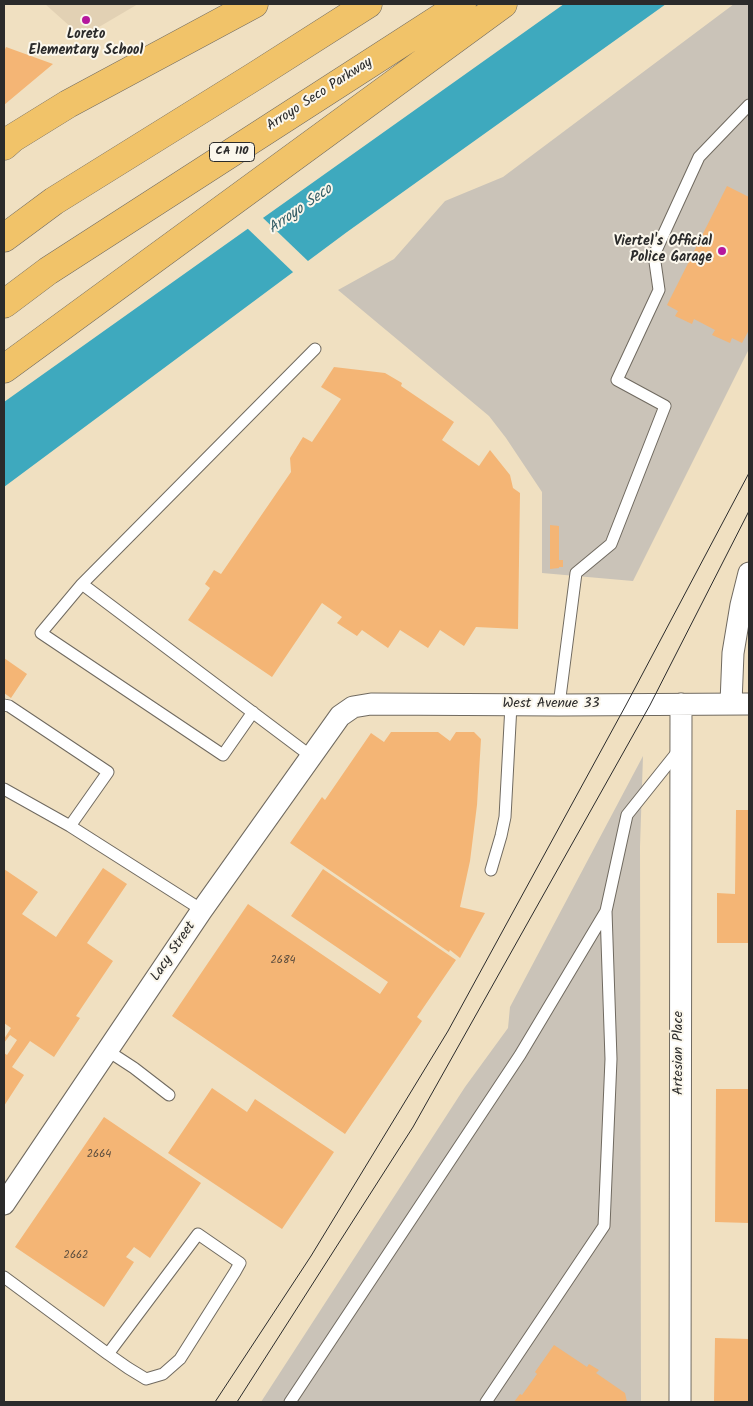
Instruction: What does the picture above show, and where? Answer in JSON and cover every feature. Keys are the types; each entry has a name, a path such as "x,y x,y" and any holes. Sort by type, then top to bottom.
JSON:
{"highway":[{"path":"4,146 13,138 68,104 254,4"},
{"path":"4,238 54,201 368,4"},
{"name":"Arroyo Seco Parkway","path":"4,304 48,271 462,4"},
{"path":"4,368 504,4"}],"street":[{"path":"740,704 733,653 741,605 749,573"},
{"name":"West Avenue 33","path":"353,707 371,704 559,706 740,704"},
{"name":"Artesian Place","path":"680,1402 680,749 682,704"},
{"name":"Lacy Street","path":"4,1204 202,910 340,716 353,707"}],"lane":[{"path":"559,706 576,573 611,544 665,406 618,380 659,290 654,255 699,157 749,104"},
{"path":"253,712 222,755 41,633 82,584 315,350"},
{"path":"82,584 312,757"},
{"path":"4,705 9,706 108,772 70,826"},
{"path":"491,870 505,817 511,705"},
{"path":"486,1402 604,1226 611,1059 606,911 627,815 680,749"},
{"path":"4,789 70,826 202,910"},
{"path":"290,1402 520,1055 606,911"},
{"path":"108,1051 134,1068 168,1095"},
{"path":"4,1277 110,1356 146,1379 163,1374 180,1360 240,1263 198,1234 110,1356"}],"shaded area":[{"name":"Loreto Elementary School","path":"45,4 138,4 82,37"},
{"path":"734,4 749,4 749,349 633,581 542,573 542,492 506,438 489,416 338,290 394,259 445,201 503,177"},
{"path":"643,756 640,846 641,1402 261,1402 465,1087 508,1028 510,1007"}],"water":[{"name":"Arroyo Seco","path":"564,4 666,4 347,232 4,487 4,402"}],"pier":[{"path":"261,216 310,263 295,274 246,227"}],"building":[{"path":"6,47 53,64 4,105 4,52"},
{"name":"Viertel's Official Police Garage","path":"727,186 749,197 749,330 742,343 732,338 730,343 712,335 715,330 694,319 692,324 675,316 678,311 667,305"},
{"path":"334,367 385,373 402,383 401,386 454,422 442,440 479,466 490,450 510,475 513,488 520,493 518,629 476,627 464,646 440,630 428,648 400,630 388,648 362,630 357,636 337,623 342,617 322,603 272,677 188,620 210,588 205,584 214,570 221,574 291,472 290,458 303,437 312,442 341,399 321,387"},
{"path":"550,525 559,526 559,560 563,560 563,567 550,569"},
{"path":"4,658 27,674 11,698 4,693"},
{"path":"391,732 438,732 450,741 456,732 474,732 481,739 477,805 470,861 460,907 485,913 460,958 290,843 322,797 325,800 371,733 384,742"},
{"path":"736,810 749,810 749,943 717,943 717,893 735,894"},
{"path":"103,868 127,884 87,943 113,961 76,1016 80,1018 54,1057 30,1041 12,1067 24,1075 4,1106 4,1053 7,1055 17,1040 10,1035 4,1043 4,1039 11,1028 4,1023 4,869 38,892 22,914 56,937"},
{"path":"323,869 456,960 417,1017 422,1021 345,1134 172,1016 248,904 380,994 388,982 291,916"},
{"path":"212,1088 247,1112 255,1099 334,1152 282,1229 168,1153"},
{"path":"716,1089 749,1089 749,1223 715,1222"},
{"path":"104,1117 201,1183 150,1258 134,1247 126,1257 134,1262 104,1307 15,1247"},
{"path":"715,1338 749,1339 749,1402 714,1402"},
{"path":"554,1345 587,1367 589,1364 599,1370 596,1373 625,1393 627,1402 514,1402 520,1394 522,1395 537,1374 535,1372"}],"tram line":[{"path":"215,1402 311,1256 448,1031 626,705 749,473"},
{"path":"237,1402 413,1127 650,705 749,511"}],"place":[{"name":"Loreto Elementary School","path":"86,20"},
{"name":"Viertel's Official Police Garage","path":"722,251"}]}
